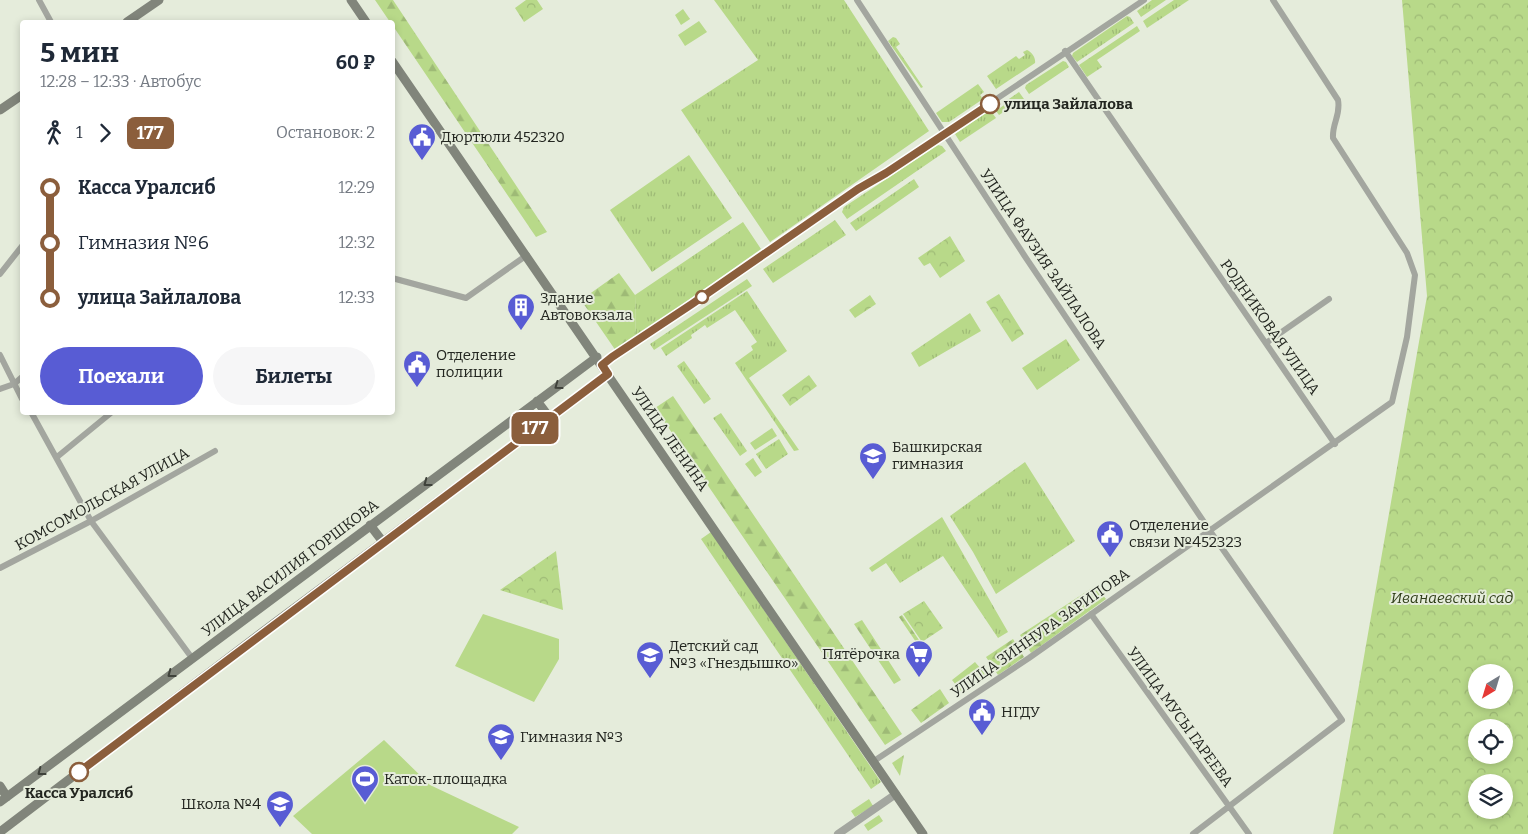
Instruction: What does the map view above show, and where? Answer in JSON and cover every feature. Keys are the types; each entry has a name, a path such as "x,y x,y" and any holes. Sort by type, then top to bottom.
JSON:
{"main road":[{"path":"130,20 159,0"},
{"path":"351,0 365,20"},
{"name":"УЛИЦА ЛЕНИНА","path":"395,65 712,524 923,834"},
{"path":"0,110 20,96"},
{"name":"УЛИЦА ВАСИЛИЯ ГОРШКОВА","path":"4,800 537,401 599,361"},
{"path":"0,832 608,374"},
{"path":"537,401 549,417"},
{"path":"370,525 383,542"},
{"path":"0,786 4,800"}],"street":[{"path":"39,0 50,20"},
{"name":"УЛИЦА ФАУЗИЯ ЗАЙЛАЛОВА","path":"857,0 944,134 1210,531 1342,720 1230,807"},
{"path":"599,361 769,251 858,189 886,173 1144,0"},
{"name":"УЛИЦА ЗИННУРА ЗАРИПОВА","path":"874,762 1091,614 1335,444 1392,402 1407,337 1415,275 1407,253 1333,138 1332,129 1340,109 1338,100 1273,0"},
{"name":"РОДНИКОВАЯ УЛИЦА","path":"1065,52 1335,444"},
{"path":"0,274 20,249"},
{"path":"395,279 466,298 527,255"},
{"path":"1266,343 1329,299"},
{"path":"0,355 20,395"},
{"path":"0,390 14,384 20,379"},
{"path":"33,415 91,521 192,658"},
{"path":"57,457 108,415"},
{"name":"КОМСОМОЛЬСКАЯ УЛИЦА","path":"0,568 91,521 215,450"},
{"name":"УЛИЦА МУСЫ ГАРЕЕВА","path":"1091,614 1249,834"},
{"path":"838,834 896,794"},
{"path":"1192,834 1230,807"}],"green space":[{"path":"375,0 393,0 547,232 536,237 395,29 395,20 389,20"},
{"path":"526,0 537,0 543,9 524,22 515,8"},
{"path":"714,0 844,0 929,131 770,242 681,110 758,60"},
{"path":"1152,0 1166,0 1141,17 1137,11"},
{"path":"1174,0 1189,0 1147,28 1143,21"},
{"name":"Иванаевский сад","path":"1402,0 1528,0 1528,834 1333,834 1427,296"},
{"path":"683,9 690,19 681,25 675,15"},
{"path":"1127,16 1134,23 1077,62 1072,56 1073,53"},
{"path":"699,21 707,32 685,46 678,35"},
{"path":"1137,26 1140,31 1097,60 1102,67 1087,77 1079,65"},
{"path":"893,37 900,44 896,47 923,87 921,88 888,41"},
{"path":"1027,50 1033,55 1035,63 996,89 987,76 1016,56 1019,59 1025,55 1023,52"},
{"path":"1063,61 1069,67 1029,94 1025,88 1026,85"},
{"path":"978,84 984,92 980,95 983,99 949,122 942,122 936,113"},
{"path":"1019,92 1024,99 999,115 996,111 1004,105 1003,103"},
{"path":"990,110 996,118 960,142 955,134"},
{"path":"938,145 942,146 946,151 847,219 842,212 844,207"},
{"path":"689,155 732,218 652,272 610,210"},
{"path":"914,179 919,187 856,231 850,223"},
{"path":"835,220 846,235 773,283 763,269"},
{"path":"743,222 761,249 636,337 635,295"},
{"path":"950,236 965,261 940,278 930,263 924,266 918,258"},
{"path":"619,273 635,295 636,337 616,351 581,300"},
{"path":"747,279 752,286 654,350 650,344"},
{"path":"747,291 787,351 749,378 799,450 794,451 735,363 753,350 751,346 757,342 735,310 707,328 705,325 691,335 692,338 666,356 661,348"},
{"path":"999,294 1024,334 1012,342 986,302"},
{"path":"870,295 876,304 855,318 849,310"},
{"path":"970,313 981,331 919,367 911,353"},
{"path":"1066,339 1080,360 1037,390 1022,368"},
{"path":"684,361 711,399 704,404 677,366"},
{"path":"809,375 817,386 790,406 782,395"},
{"path":"673,396 902,734 885,745 655,408"},
{"path":"721,413 747,451 740,456 713,418"},
{"path":"772,428 777,436 755,450 750,443"},
{"path":"779,439 788,454 766,469 756,454"},
{"path":"753,458 762,472 755,477 745,464"},
{"path":"1025,462 1075,541 996,594 973,552 950,516"},
{"path":"942,517 1008,632 998,638 943,556 900,583 886,563 872,572 869,568"},
{"path":"711,532 881,782 871,789 701,539"},
{"path":"556,551 563,610 500,590"},
{"path":"1095,586 1106,599 1031,653 1020,635"},
{"path":"924,601 943,628 922,642 903,614"},
{"path":"483,614 559,639 559,659 534,702 455,666"},
{"path":"902,615 921,643 918,645 899,617"},
{"path":"862,620 901,680 894,684 854,624"},
{"path":"1013,639 1024,657 998,675 986,657"},
{"path":"975,662 987,676 963,694 952,680"},
{"path":"940,689 949,703 921,723 911,710"},
{"path":"384,740 430,785 519,827 512,834 312,834 293,816"},
{"path":"904,755 900,776 892,763"},
{"path":"869,799 873,806 855,817 851,811"},
{"path":"879,815 883,821 868,831 864,825"}],"bus line":[{"name":"177","path":"79,772 608,374 602,365 612,357 858,189 886,173 990,104"}],"place":[{"name":"улица Зайлалова","path":"990,104"},
{"name":"Дюртюли 452320","path":"422,161"},
{"name":"Здание Автовокзала","path":"521,331"},
{"name":"Отделение полиции","path":"417,388"},
{"name":"Башкирская гимназия","path":"873,480"},
{"name":"Отделение связи №452323","path":"1110,558"},
{"name":"Пятёрочка","path":"919,678"},
{"name":"Детский сад №3 «Гнездышко»","path":"650,679"},
{"name":"НГДУ","path":"982,736"},
{"name":"Гимназия №3","path":"501,761"},
{"name":"Касса Уралсиб","path":"79,772"},
{"name":"Каток-площадка","path":"365,803"},
{"name":"Школа №4","path":"280,828"}]}
